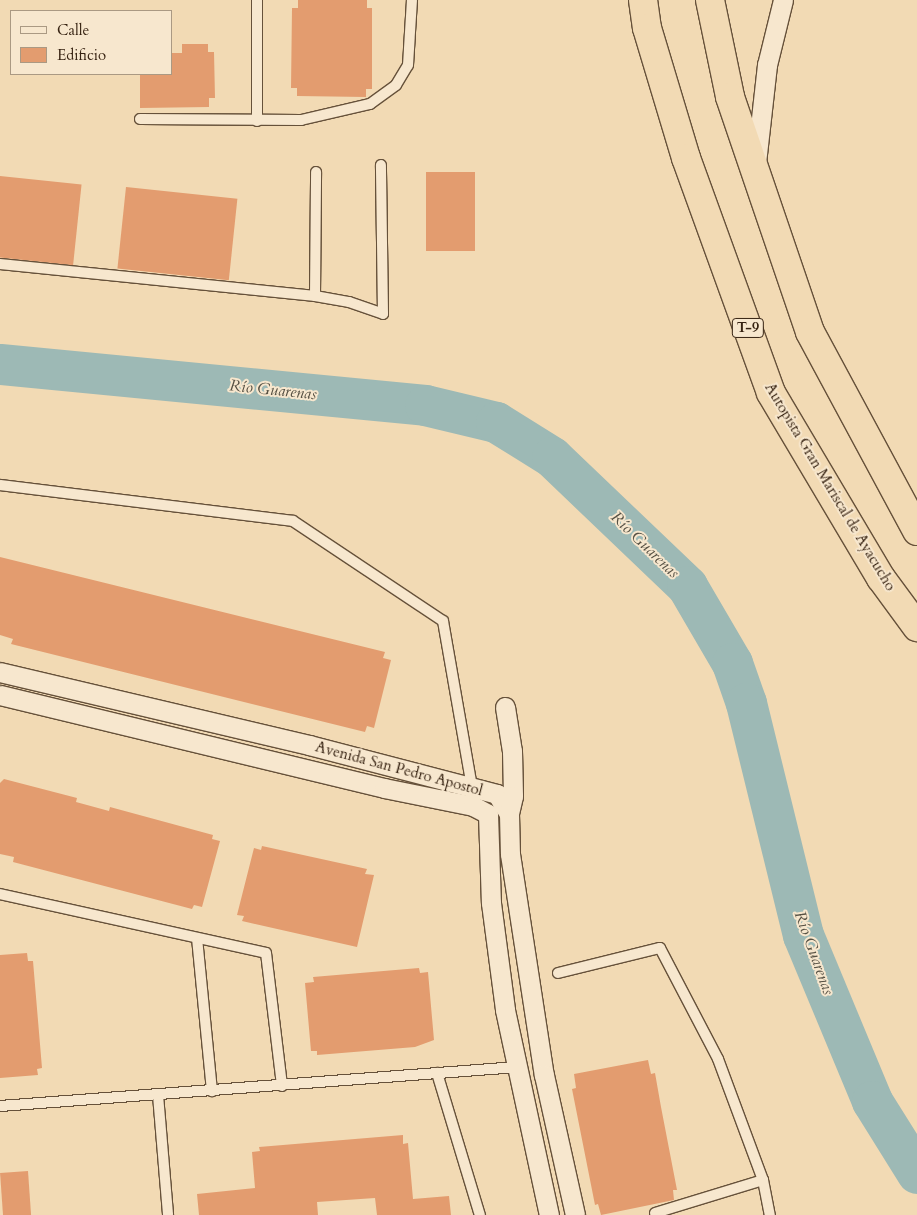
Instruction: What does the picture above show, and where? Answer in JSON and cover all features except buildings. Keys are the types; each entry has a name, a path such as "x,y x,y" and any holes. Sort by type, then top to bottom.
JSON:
{"highway":[{"name":"Autopista Gran Mariscal de Ayacucho","path":"643,0 647,28 686,158 771,393 881,578 917,627"},
{"path":"710,0 730,97 810,332 917,531"}],"street":[{"path":"755,170 767,65 783,0"},
{"name":"Avenida San Pedro Apostol","path":"0,672 473,797 488,814 491,903 505,1010 549,1215"},
{"name":"Avenida San Pedro Apostol","path":"0,695 384,788 473,797 497,794 509,814"},
{"path":"505,708 512,751 513,796 509,814 510,854 544,1075 576,1215"}],"lane":[{"path":"256,0 256,121"},
{"path":"140,119 256,121 333,115 370,104 396,85 408,65 412,0"},
{"path":"0,264 316,296 382,314 381,165"},
{"path":"316,172 316,296"},
{"path":"0,485 293,521 443,621 473,797"},
{"path":"0,894 266,953 282,1086"},
{"path":"197,938 212,1091"},
{"path":"558,973 660,948 718,1059 763,1180 770,1215"},
{"path":"0,1106 518,1067"},
{"path":"437,1073 480,1215"},
{"path":"158,1095 168,1215"},
{"path":"655,1213 763,1180"}],"waterway":[{"name":"Río Guarenas","path":"0,364 425,405 496,422 552,457 687,586 732,663 746,703 803,935 872,1101 917,1173"}]}
